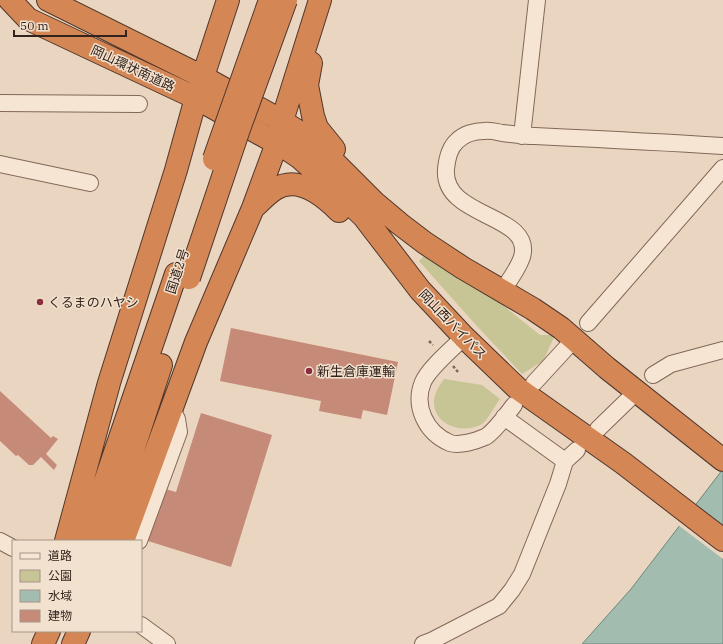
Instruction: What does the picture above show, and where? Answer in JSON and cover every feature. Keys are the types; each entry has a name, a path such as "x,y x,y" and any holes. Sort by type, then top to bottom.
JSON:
{"highway":[{"name":"岡山環状南道路","path":"10,0 28,19 196,98"},
{"name":"岡山環状南道路","path":"48,0 203,77"},
{"path":"111,527 109,383 176,170 196,98 228,0"},
{"name":"国道2号","path":"86,540 111,527 226,121 270,0"},
{"name":"国道2号","path":"183,276 239,130 286,0"},
{"path":"69,540 111,527 172,409 196,342 253,208 277,143 282,121 320,0"},
{"path":"328,0 306,85 313,116 317,128 326,141 364,180 375,203"},
{"path":"203,77 282,121 313,141 375,203 425,243 533,309 561,328 669,418 723,460"},
{"name":"岡山西バイパス","path":"196,98 277,143 299,157 332,186 364,218 420,290 464,337 517,388 623,463 723,540"},
{"path":"253,208 276,189 293,184 311,189 330,201 420,290"},
{"path":"37,644 41,632"},
{"path":"44,644 49,632"},
{"path":"71,644 74,632"},
{"path":"71,644 78,632"}],"street":[{"path":"522,136 537,0"},
{"path":"0,104 139,104"},
{"path":"502,291 519,265 523,247 518,236 509,226 466,205 451,191 446,175 447,156 456,141 468,134 485,130 522,136 723,146"},
{"path":"0,164 90,183"},
{"path":"588,323 723,168"},
{"path":"423,644 499,606 512,590 522,574 558,484 571,456 509,411 488,436 470,443 451,443 434,434 423,418 419,400 422,383 430,370 464,337"},
{"path":"534,384 568,346"},
{"path":"652,375 671,364 723,350"},
{"path":"598,429 632,396"},
{"path":"0,541 12,547"},
{"path":"142,626 167,644"}],"green space":[{"path":"424,256 495,299 540,335 555,335 543,361 522,374 419,261"},
{"path":"444,379 482,385 500,399 482,424 467,428 451,426 444,422 435,409 435,395"}],"water":[{"path":"723,469 723,644 582,644 631,589"}],"pier":[{"path":"693,505 723,529 723,559 678,525"}],"building":[{"name":"新生倉庫運輸","path":"231,328 398,362 387,415 363,410 361,419 319,411 321,401 220,381"},
{"path":"0,391 51,438 53,436 58,439 46,454 57,465 54,470 41,457 33,465 29,465 18,455 16,456 0,441"},
{"path":"201,413 272,435 231,567 148,541 165,489 176,492"}],"place":[{"name":"くるまのハヤシ","path":"40,302"},
{"name":"新生倉庫運輸","path":"309,371"}]}
